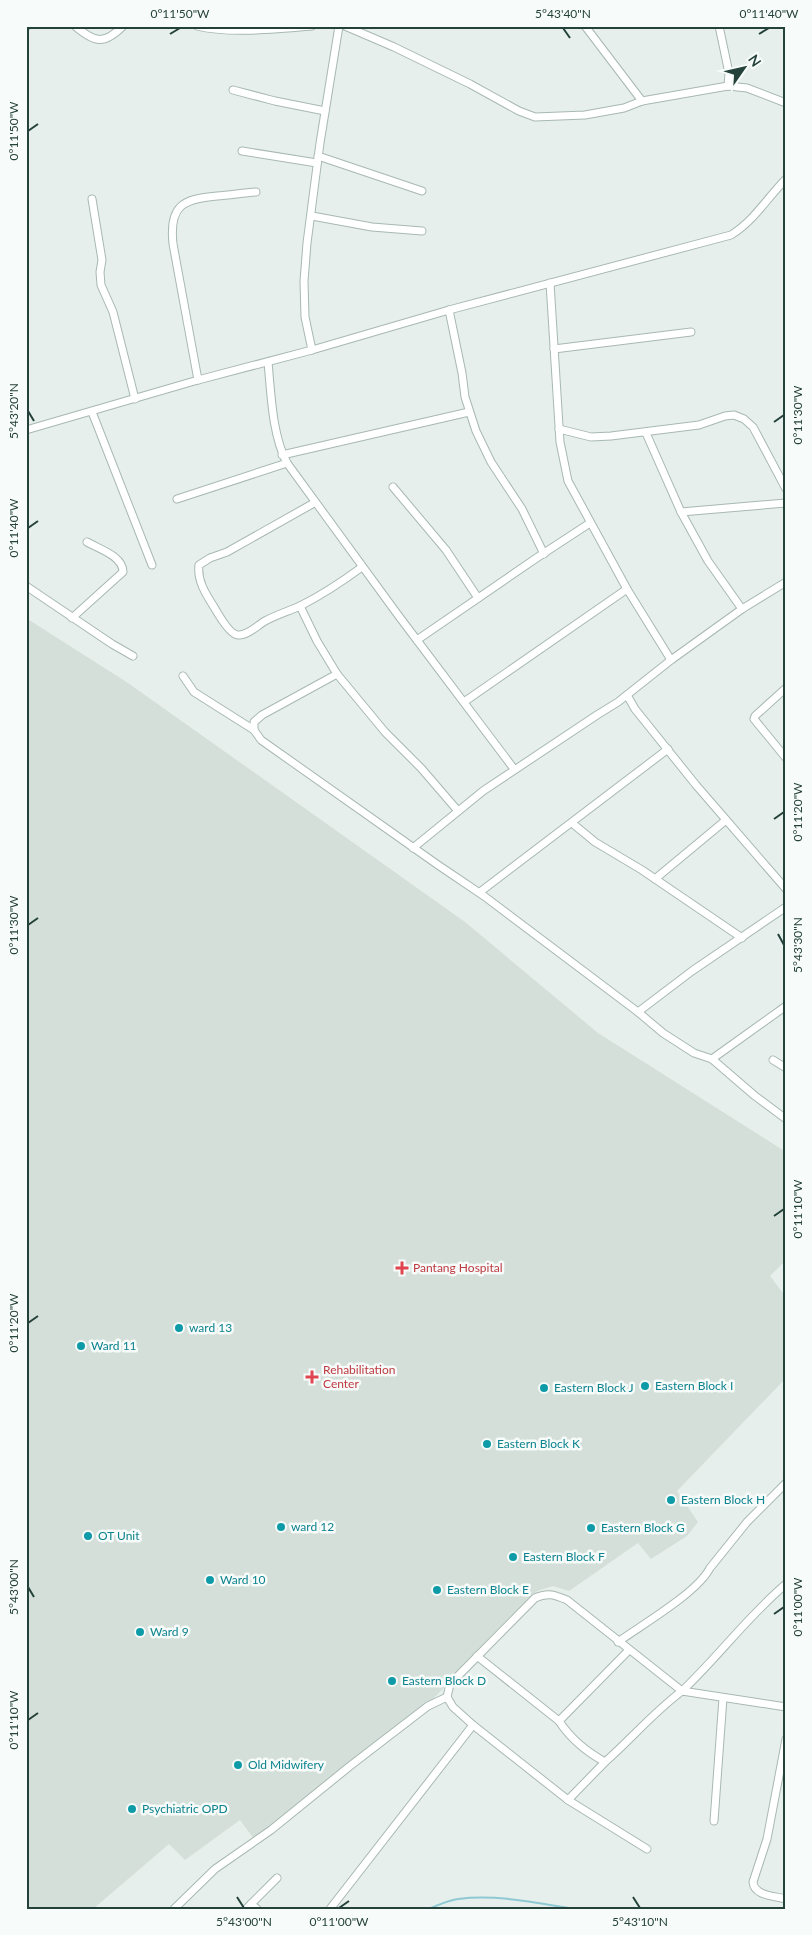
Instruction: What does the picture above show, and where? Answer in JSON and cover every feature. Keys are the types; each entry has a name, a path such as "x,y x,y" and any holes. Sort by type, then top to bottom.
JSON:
{"street":[{"path":"75,26 90,38 101,41 107,39 123,26"},
{"path":"197,26 256,30 312,26"},
{"path":"312,350 305,317 304,280 318,159 339,26"},
{"path":"346,26 394,47 470,84 519,111 535,117 585,115 624,108 642,101 728,86 747,88 786,103"},
{"path":"585,26 642,101"},
{"path":"719,26 729,74 728,86"},
{"path":"234,90 325,111"},
{"path":"242,151 318,159 422,191"},
{"path":"26,430 449,310 732,235 755,216 769,196 786,179"},
{"path":"198,380 173,244 172,228 174,218 184,204 196,198 256,192"},
{"path":"92,199 102,260 100,272 101,285 113,312 135,399"},
{"path":"312,216 372,227 422,231"},
{"path":"550,283 559,429 568,481 627,589 671,660"},
{"path":"449,310 469,412 491,462 522,509 544,554"},
{"path":"554,349 691,332"},
{"path":"268,362 271,401 282,455 314,503 514,769"},
{"path":"92,412 152,565"},
{"path":"282,455 469,412"},
{"path":"559,429 591,436 611,436 700,425 725,416 734,415 744,419 753,427 786,489"},
{"path":"646,433 681,512 708,562 742,609"},
{"path":"177,499 287,463"},
{"path":"393,487 446,550 478,598"},
{"path":"314,503 227,552 199,564 198,574 204,590 226,625 233,633 238,635 244,634 267,620 300,606 343,581 362,567"},
{"path":"681,512 786,503"},
{"path":"417,640 590,523"},
{"path":"72,618 123,572 123,567 117,558 87,542"},
{"path":"413,848 514,769 627,695 671,660 742,609 786,582"},
{"path":"26,586 72,618 133,656"},
{"path":"464,702 627,589"},
{"path":"300,606 317,641 337,674 385,732 421,768 458,811"},
{"path":"254,730 254,722 262,715 337,674"},
{"path":"183,676 194,692 254,730 261,740 413,848 480,892 663,1033 694,1052 712,1059 755,1096 786,1119"},
{"path":"786,688 754,718 786,758"},
{"path":"627,695 635,709 726,820 786,889"},
{"path":"480,892 668,749"},
{"path":"655,879 726,820"},
{"path":"572,823 595,842 655,879 742,938"},
{"path":"638,1012 692,971 786,907"},
{"path":"712,1059 786,1006"},
{"path":"773,1060 786,1068"},
{"path":"618,1642 694,1588 747,1522 786,1483"},
{"path":"568,1800 664,1705 682,1691 769,1598 786,1584"},
{"path":"647,1849 568,1800 473,1725 453,1707 447,1698 450,1684 535,1598 545,1593 567,1600 682,1691 786,1707"},
{"path":"559,1720 629,1650"},
{"path":"477,1656 559,1720 571,1736 588,1751 605,1762"},
{"path":"174,1909 215,1869 271,1830 428,1706 447,1698"},
{"path":"714,1821 723,1698"},
{"path":"330,1909 473,1725"},
{"path":"786,1739 767,1840 753,1882 753,1887 757,1892 786,1899"},
{"path":"251,1907 277,1878"}],"shaded area":[{"name":"Pantang Hospital","path":"26,618 128,683 465,922 598,1033 786,1152 786,1260 770,1276 786,1297 786,1378 677,1491 698,1522 687,1536 651,1559 638,1543 569,1591 553,1586 537,1591 430,1702 254,1839 240,1820 185,1860 169,1844 93,1909 26,1909"}],"waterway":[{"path":"428,1909 454,1900 473,1898 517,1900 575,1909"}],"place":[{"name":"Pantang Hospital","path":"402,1268"},
{"name":"ward 13","path":"179,1328"},
{"name":"Ward 11","path":"81,1346"},
{"name":"Rehabilitation Center","path":"312,1377"},
{"name":"Eastern Block I","path":"645,1386"},
{"name":"Eastern Block J","path":"544,1388"},
{"name":"Eastern Block K","path":"487,1444"},
{"name":"Eastern Block H","path":"671,1500"},
{"name":"ward 12","path":"281,1527"},
{"name":"Eastern Block G","path":"591,1528"},
{"name":"OT Unit","path":"88,1536"},
{"name":"Eastern Block F","path":"513,1557"},
{"name":"Ward 10","path":"210,1580"},
{"name":"Eastern Block E","path":"437,1590"},
{"name":"Ward 9","path":"140,1632"},
{"name":"Eastern Block D","path":"392,1681"},
{"name":"Old Midwifery","path":"238,1765"},
{"name":"Psychiatric OPD","path":"132,1809"}]}
